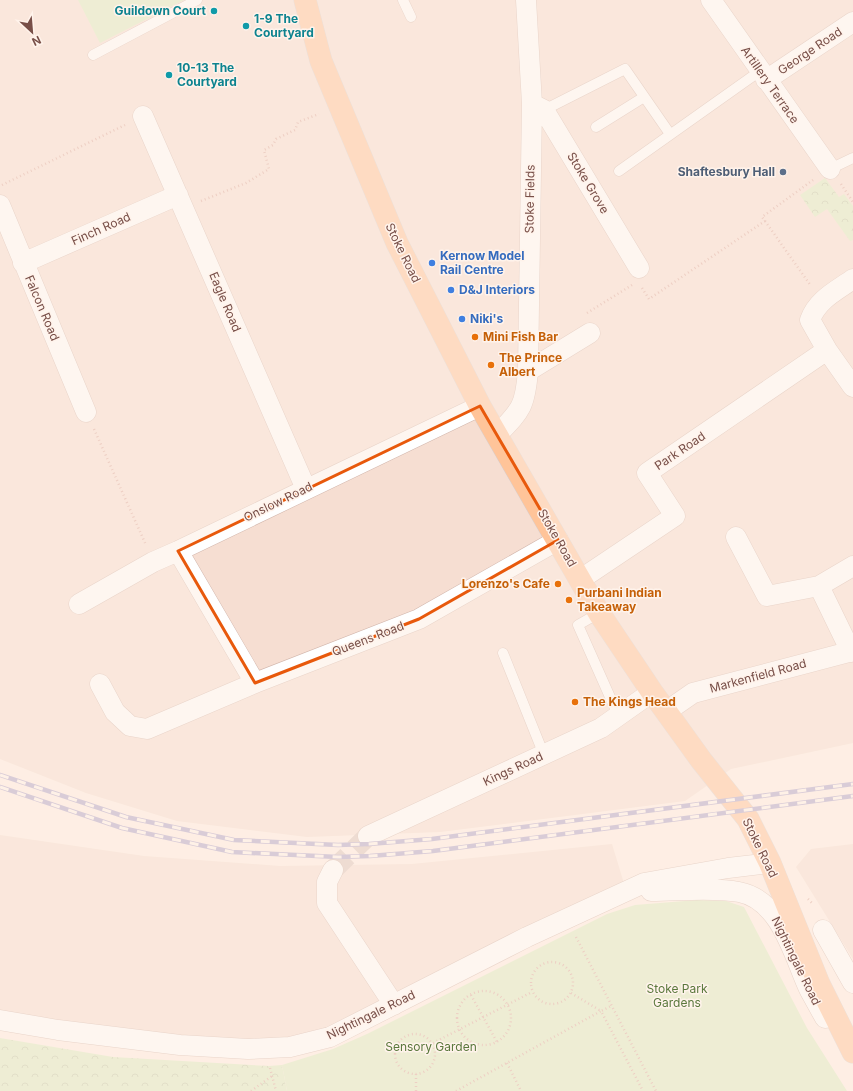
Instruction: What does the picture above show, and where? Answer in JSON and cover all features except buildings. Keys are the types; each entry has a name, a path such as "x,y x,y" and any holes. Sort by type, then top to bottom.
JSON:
{"main road":[{"name":"Stoke Road","path":"305,0 321,61 396,243 480,406 600,613 652,692 701,760 748,819 770,863 819,984 853,1053"}],"street":[{"name":"Stoke Fields","path":"497,435 518,413 526,395 528,371 538,107 526,0"},
{"name":"Artillery Terrace","path":"711,0 763,76 830,169"},
{"name":"George Road","path":"763,76 853,22"},
{"name":"Stoke Grove","path":"538,107 639,268"},
{"name":"Eagle Road","path":"143,116 306,489"},
{"name":"Finch Road","path":"23,263 181,201"},
{"name":"Falcon Road","path":"0,205 86,412"},
{"path":"851,379 827,350 810,320 814,311 822,300 853,279"},
{"path":"528,371 590,334"},
{"name":"Park Road","path":"581,579 675,516 647,474 827,350"},
{"name":"Onslow Road","path":"79,604 153,562 178,552 480,406"},
{"path":"736,537 767,596 819,586 853,566"},
{"name":"Queens Road","path":"100,684 115,712 130,726 146,729 255,683 418,619 558,540"},
{"path":"178,552 255,683"},
{"path":"819,586 852,652"},
{"name":"Markenfield Road","path":"667,711 693,693 852,652"},
{"name":"Kings Road","path":"368,836 600,728 652,692"},
{"name":"Nightingale Road","path":"0,1020 58,1030 180,1046 267,1049 290,1047 330,1037 567,918 644,883 728,868 770,863"},
{"path":"333,870 327,882 327,903 394,1005"},
{"name":"Nightingale Road","path":"626,890 740,892 763,904 775,915 787,938 810,992 830,1026 853,1053"},
{"path":"823,930 847,959 853,983"}],"lane":[{"path":"93,55 197,0"},
{"path":"403,0 411,17"},
{"path":"538,107 624,70 670,134"},
{"path":"619,171 670,134 763,76"},
{"path":"596,127 644,97"},
{"path":"830,169 853,158"},
{"path":"600,613 578,625 618,715"},
{"path":"503,653 544,755"}],"path":[{"path":"181,201 246,183 269,169 264,150 273,145 276,139 295,130 298,122 318,114"},
{"path":"0,186 143,116"},
{"path":"822,300 762,217 830,169"},
{"path":"590,334 580,317 638,282 649,299 765,221"},
{"path":"86,412 153,562"},
{"path":"567,918 656,1091"},
{"path":"552,962 560,963 570,972 573,986 571,993 567,999 554,1005 541,1002 532,992 530,985 534,971 539,966 552,962"},
{"path":"479,992 491,992 503,998 508,1004 511,1021 504,1036 497,1042 480,1045 472,1042 460,1030 458,1022 459,1010 465,1000 471,995 479,992"},
{"path":"433,1043 532,992"},
{"path":"571,993 601,1011 644,1091"},
{"path":"471,995 497,1042"},
{"path":"456,1091 611,1006"},
{"path":"415,1034 428,1038 433,1043 436,1055 431,1066 421,1073 416,1074 409,1073 398,1064 396,1051 402,1038 415,1034"},
{"path":"267,1049 276,1091"},
{"path":"507,1063 521,1091"},
{"path":"416,1074 416,1091"},
{"path":"251,1091 272,1076"}],"highlighted area":[{"path":"480,406 558,540 419,619 255,683 178,551"}],"shaded area":[{"path":"0,0 853,0 853,743 731,769 685,801 440,832 307,837 177,821 86,793 0,759"},
{"path":"0,835 144,856 280,866 412,864 612,844 626,890 290,1047 0,1020"},
{"path":"853,844 853,959 796,867 811,849"}],"green space":[{"path":"78,0 184,0 100,43"},
{"path":"825,178 839,197 844,194 853,206 853,240 850,241 827,209 815,217 800,195"},
{"name":"Stoke Park Gardens","path":"697,900 726,901 744,907 807,1028 847,1091 287,1091 282,1065 333,1049 367,1034 607,914 635,905"},
{"path":"0,1038 113,1057 269,1066 282,1065 287,1091 0,1091"}],"tunnel":[{"path":"333,870 368,836"}],"railway":[{"path":"0,775 126,817 234,840 338,845 432,839 853,784"},
{"path":"0,787 122,828 232,852 338,857 433,851 853,796"}],"place":[{"name":"Guildown Court","path":"214,11"},
{"name":"1-9 The Courtyard","path":"246,26"},
{"name":"10-13 The Courtyard","path":"169,75"},
{"name":"Shaftesbury Hall","path":"783,172"},
{"name":"Kernow Model Rail Centre","path":"432,263"},
{"name":"D&J Interiors","path":"451,290"},
{"name":"Niki's","path":"462,319"},
{"name":"Mini Fish Bar","path":"475,337"},
{"name":"The Prince Albert","path":"491,365"},
{"name":"Lorenzo's Cafe","path":"558,584"},
{"name":"Purbani Indian Takeaway","path":"569,600"},
{"name":"The Kings Head","path":"575,702"}],"park label":[{"name":"Sensory Garden","path":"431,1047"}]}
